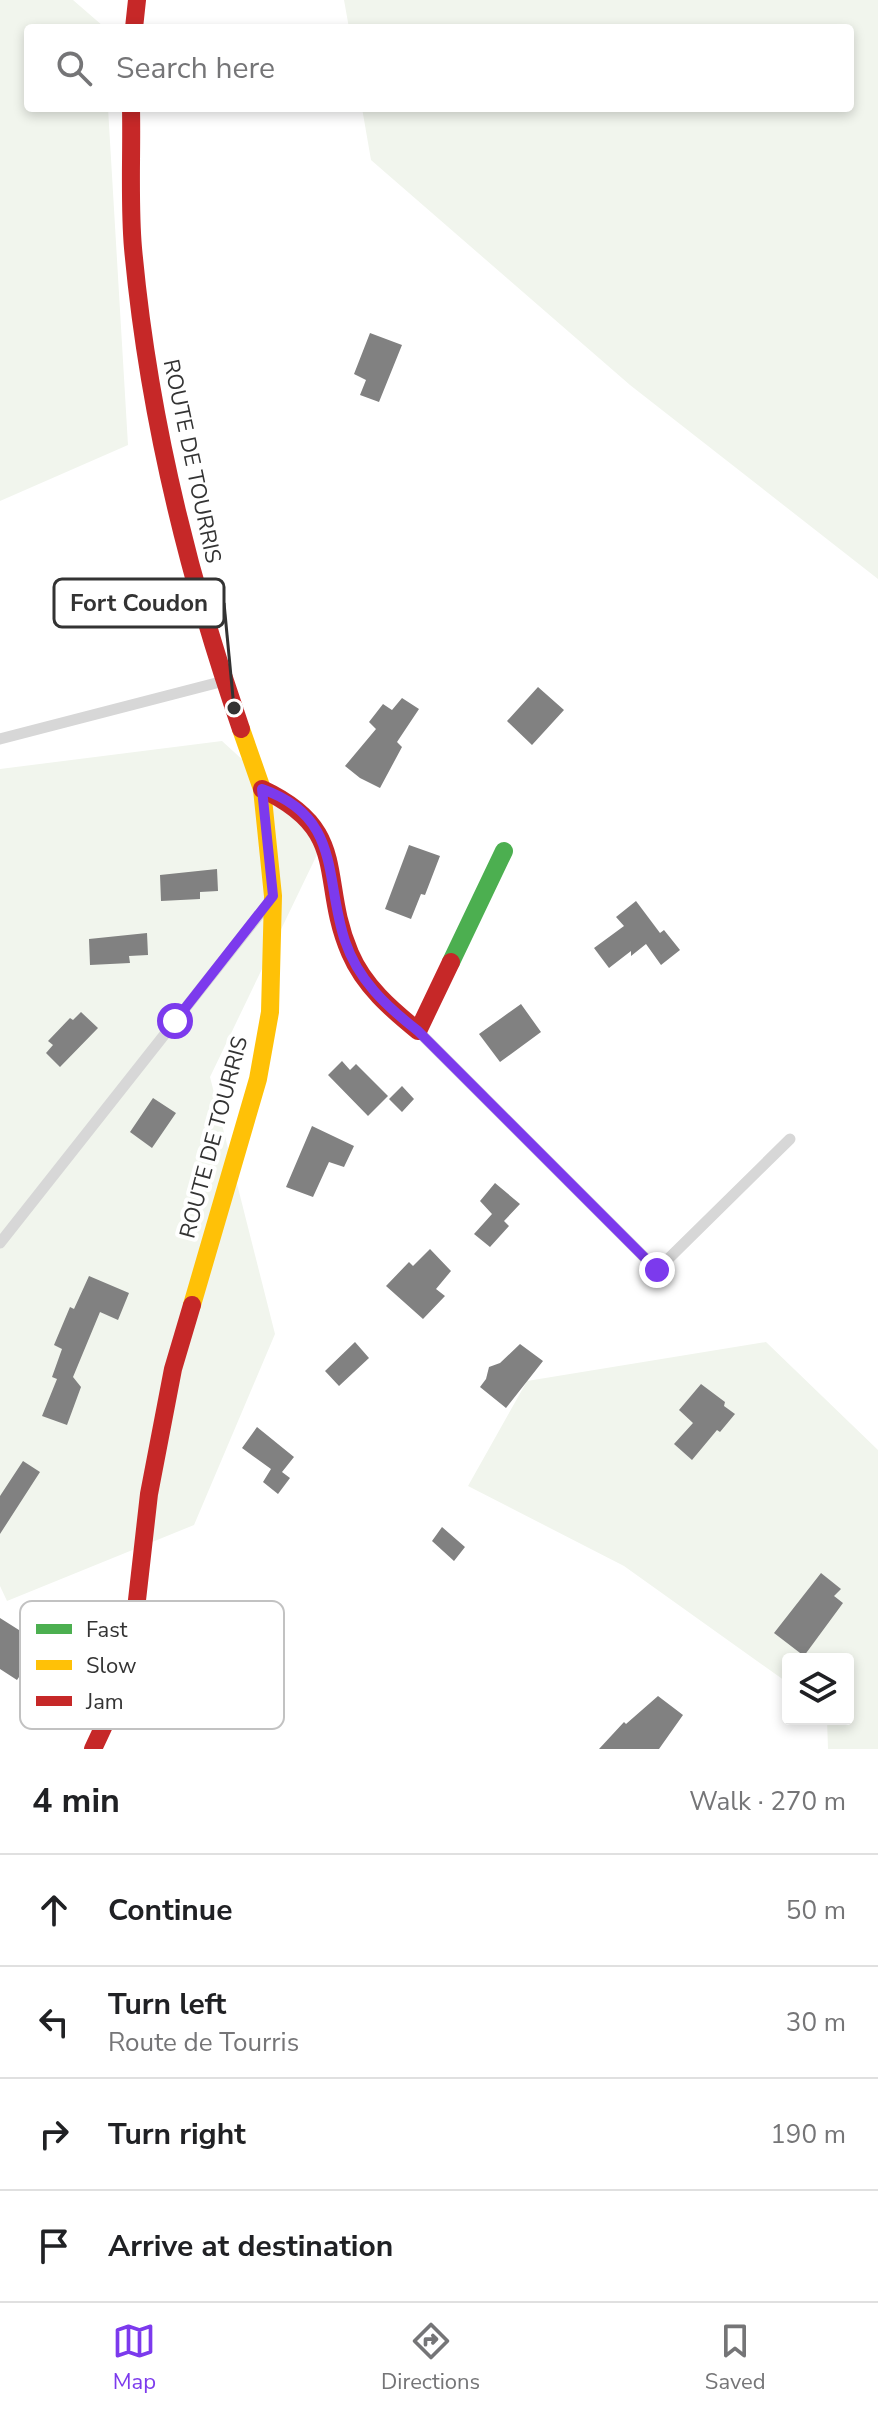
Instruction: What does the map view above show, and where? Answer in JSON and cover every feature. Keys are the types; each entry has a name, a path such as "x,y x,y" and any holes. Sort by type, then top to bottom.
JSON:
{"street":[{"path":"134,24 137,0"},
{"name":"ROUTE DE TOURRIS","path":"131,112 133,246 149,373 178,519 225,681 262,789 273,896 270,1012 258,1079 173,1369 149,1494 137,1601"},
{"path":"262,789 284,797 306,817 321,838 330,861 345,941 364,981 391,1010 418,1031 504,851"},
{"name":"ROUTE DE TOURRIS","path":"93,1749 102,1729"}],"lane":[{"path":"0,739 225,681"},
{"path":"0,1243 273,896"},
{"path":"418,1031 657,1270 790,1139"}],"shaded area":[{"path":"0,0 73,0 101,24 24,24 24,112 108,112 128,445 0,501"},
{"path":"344,0 878,0 878,579 630,385 371,160 363,112 854,112 854,24 348,24"},
{"path":"222,741 326,836 210,1077 275,1334 194,1525 7,1601 0,1586 0,769"},
{"path":"766,1342 878,1450 878,1749 828,1749 827,1725 854,1725 854,1653 782,1653 782,1679 624,1566 468,1486 527,1381"}],"building":[{"path":"370,333 402,345 379,402 360,395 366,380 354,374"},
{"path":"538,687 564,710 532,745 507,721"},
{"path":"402,698 419,709 397,742 402,747 380,788 345,766 376,729 369,722 383,704 392,710"},
{"path":"409,845 440,856 425,895 421,894 411,919 385,909"},
{"path":"217,869 218,891 200,892 200,899 161,901 160,875"},
{"path":"636,901 660,933 664,930 680,950 661,965 646,944 609,968 594,948 624,926 616,917"},
{"path":"147,933 148,955 129,956 130,963 90,965 89,939"},
{"path":"521,1004 541,1032 500,1062 479,1034"},
{"path":"81,1012 98,1028 60,1067 46,1053 53,1045 48,1041 70,1018 73,1020"},
{"path":"342,1061 350,1070 356,1064 388,1096 368,1116 328,1075"},
{"path":"402,1086 414,1099 402,1112 389,1099"},
{"path":"153,1098 176,1113 152,1148 130,1132"},
{"path":"312,1126 354,1146 344,1167 329,1162 313,1197 286,1187"},
{"path":"495,1183 520,1204 504,1221 509,1226 490,1247 474,1234 492,1214 480,1201"},
{"path":"430,1249 451,1271 436,1289 445,1296 423,1319 386,1286 409,1262 413,1266"},
{"path":"89,1276 129,1293 118,1320 100,1312 73,1377 81,1387 67,1425 42,1416 57,1379 52,1377 62,1349 54,1345 70,1307 74,1309"},
{"path":"355,1342 369,1358 339,1386 325,1371"},
{"path":"520,1344 543,1361 506,1408 480,1387 489,1367 500,1363"},
{"path":"701,1384 735,1414 692,1460 674,1444 693,1423 679,1410"},
{"path":"257,1427 294,1457 282,1472 290,1478 278,1494 263,1482 271,1469 242,1448"},
{"path":"23,1461 40,1472 0,1534 0,1496"},
{"path":"442,1527 465,1547 454,1561 432,1541"},
{"path":"821,1573 841,1589 834,1596 843,1603 806,1653 800,1653 774,1633"},
{"path":"0,1618 20,1631 20,1676 17,1680 0,1669"},
{"path":"658,1696 683,1715 659,1749 599,1749 624,1722 626,1724"}],"traffic: fast":[{"path":"451,962 504,851"}],"traffic: slow":[{"path":"192,1305 258,1079 270,1012 273,896 262,789 241,729"}],"traffic: jam":[{"path":"134,24 137,0"},
{"path":"131,112 132,231 149,371 187,552 241,729"},
{"path":"262,789 290,805 309,822 321,840 328,859 341,926 356,965 379,996 418,1031 451,962"},
{"path":"137,1601 149,1494 173,1369 192,1305"},
{"path":"93,1749 102,1729"}],"place":[{"name":"Fort Coudon","path":"234,708"}],"route":[{"path":"175,1021 273,896 262,789 284,797 306,817 321,838 330,861 345,941 364,981 657,1270"}]}
